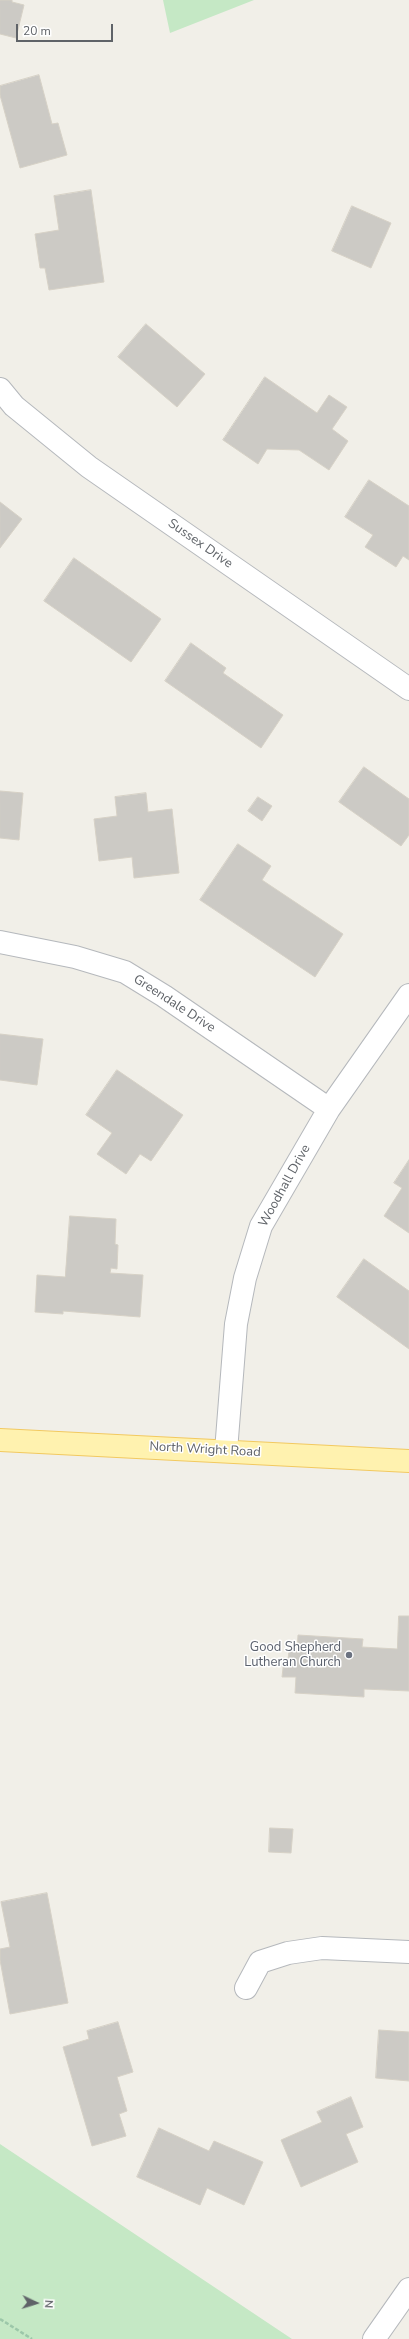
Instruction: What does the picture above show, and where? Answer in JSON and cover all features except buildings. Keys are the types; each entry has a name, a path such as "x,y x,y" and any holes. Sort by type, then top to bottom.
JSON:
{"main road":[{"name":"North Wright Road","path":"0,1440 409,1462"}],"street":[{"name":"Sussex Drive","path":"0,389 14,406 89,467 409,689"},
{"name":"Greendale Drive","path":"0,942 75,957 125,972 164,996 329,1109"},
{"name":"Woodhall Drive","path":"226,1451 236,1324 245,1278 261,1226 329,1109 409,995"},
{"path":"246,1988 260,1962 288,1953 322,1948 409,1952"},
{"path":"374,2339 409,2289"}],"path":[{"path":"0,2319 32,2339"}],"green space":[{"path":"163,0 254,0 170,33"},
{"path":"0,2144 292,2339 0,2339"}],"place":[{"name":"Good Shepherd Lutheran Church","path":"349,1655"}]}
